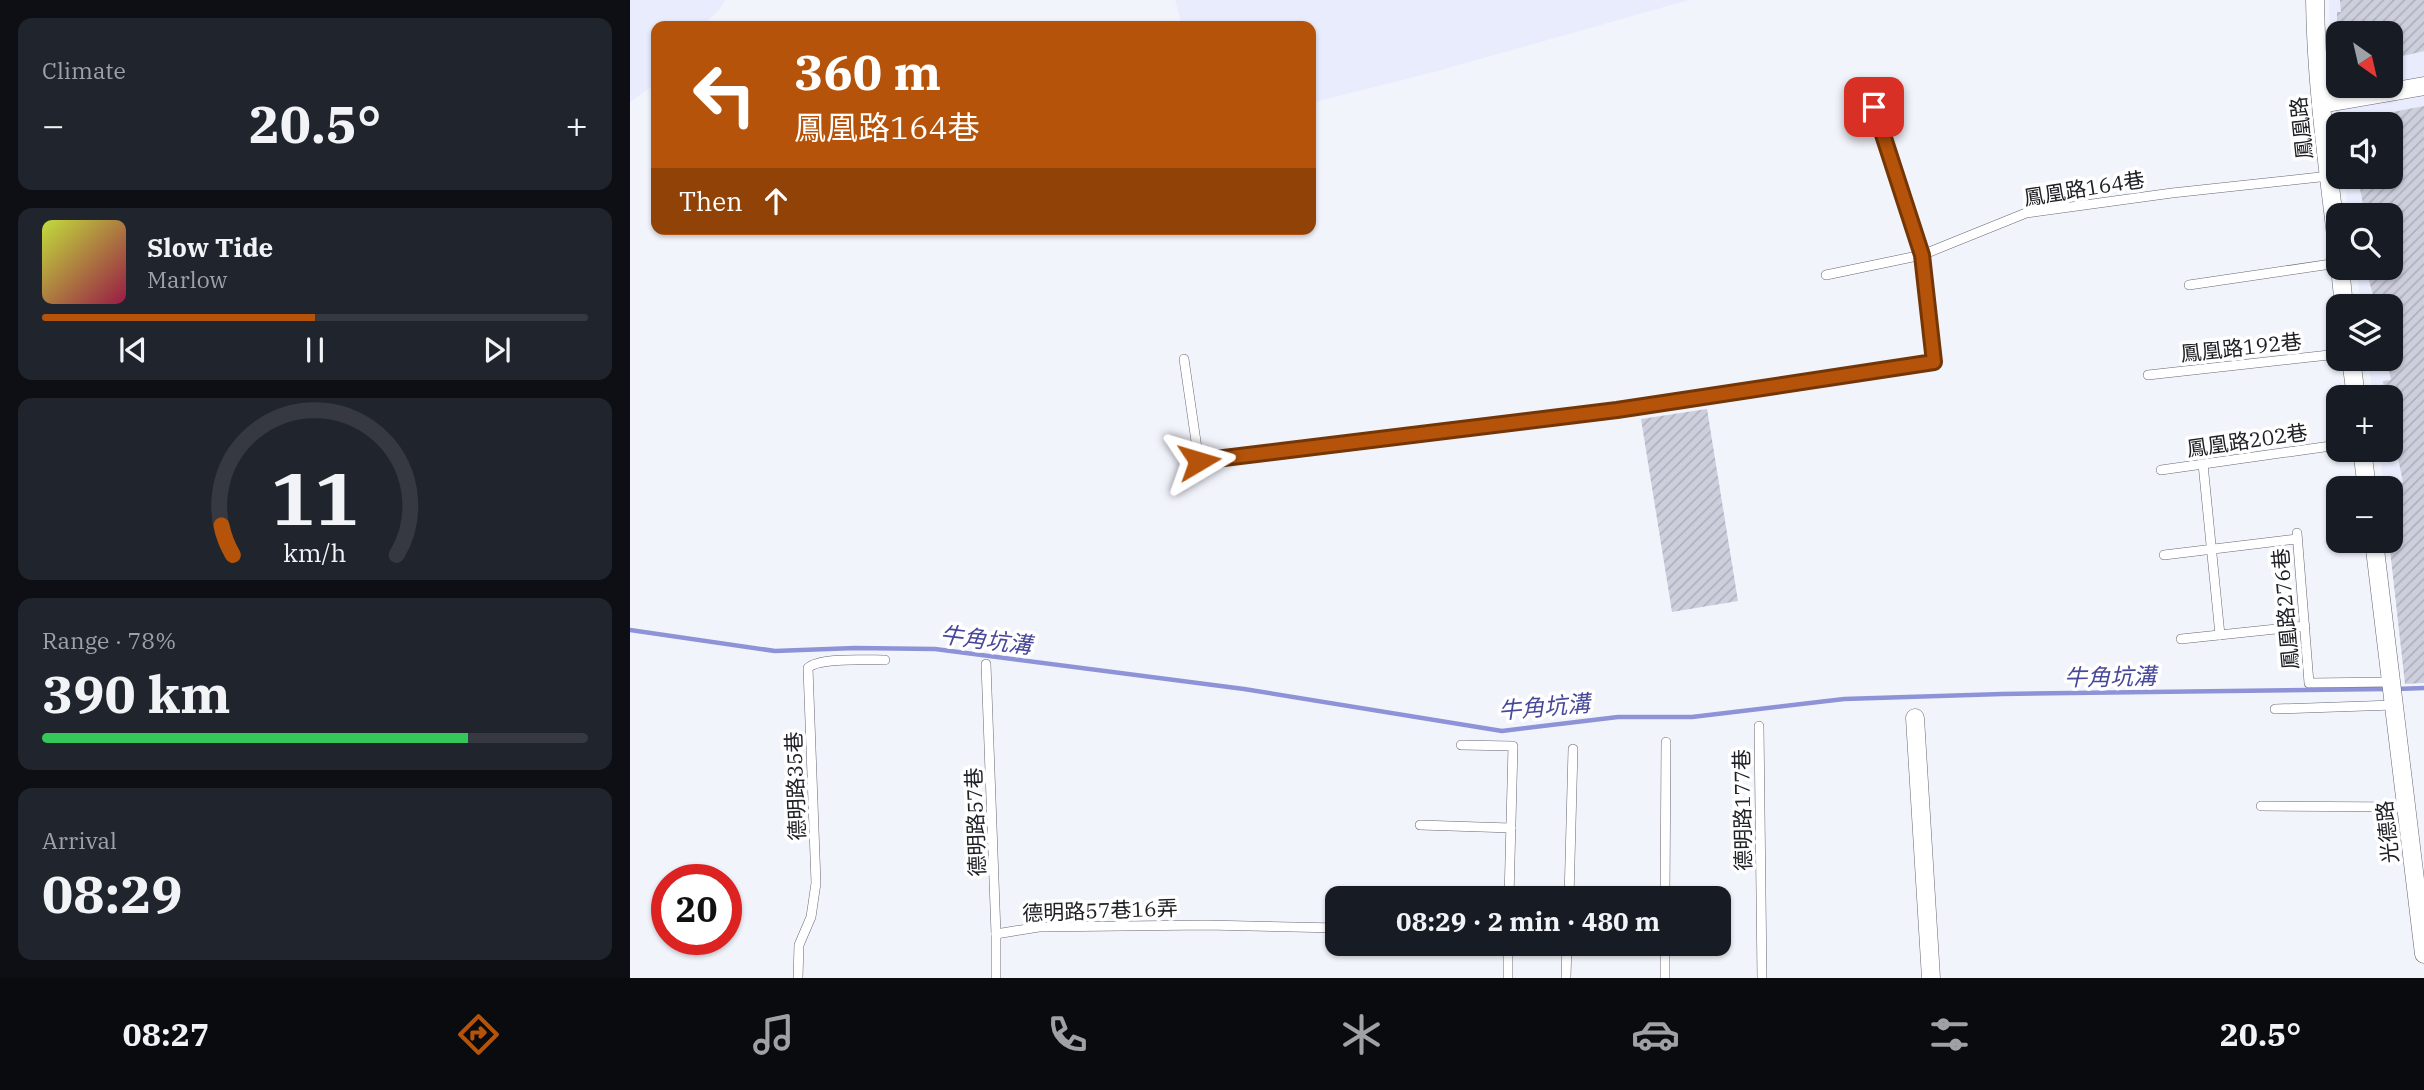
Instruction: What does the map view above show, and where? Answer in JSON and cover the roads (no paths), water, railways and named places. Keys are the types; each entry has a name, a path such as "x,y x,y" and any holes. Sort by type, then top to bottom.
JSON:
{"street":[{"name":"鳳凰路","path":"2315,0 2315,32 2326,149"},
{"path":"2321,104 2424,86"},
{"path":"2375,553 2391,682"},
{"name":"光德路","path":"2391,682 2407,807 2418,850 2424,954"},
{"path":"1915,718 1931,978"}],"lane":[{"path":"1184,359 1199,461 1617,410 1934,362 1922,255 1874,107"},
{"name":"鳳凰路164巷","path":"1826,275 1922,255 2026,212 2326,176"},
{"path":"2189,285 2326,267"},
{"name":"鳳凰路192巷","path":"2148,375 2326,355"},
{"name":"鳳凰路202巷","path":"2161,470 2326,447"},
{"path":"2203,464 2220,635"},
{"name":"鳳凰路276巷","path":"2211,550 2297,536 2309,683 2391,682"},
{"path":"2164,555 2211,550"},
{"path":"2181,639 2305,626"},
{"name":"德明路35巷","path":"798,978 799,945 811,917 816,883 808,668 812,664 824,662 885,660"},
{"name":"德明路57巷","path":"986,664 996,978"},
{"path":"2275,709 2394,705"},
{"name":"德明路177巷","path":"1759,726 1762,978"},
{"path":"1665,886 1666,742"},
{"path":"1461,746 1513,746 1510,886"},
{"path":"1569,886 1573,749"},
{"path":"2261,806 2407,807"},
{"path":"1420,825 1511,828"},
{"name":"德明路57巷16弄","path":"996,934 1039,927 1206,925 1325,928"},
{"path":"1507,978 1508,956"},
{"path":"1566,978 1567,956"},
{"path":"1665,956 1665,978"}],"waterway":[{"name":"牛角坑溝","path":"630,630 775,651 935,649 1244,689 1502,731 1618,717 1692,717 1844,699 2387,689"},
{"name":"牛角坑溝","path":"2396,689 2424,688"}]}
